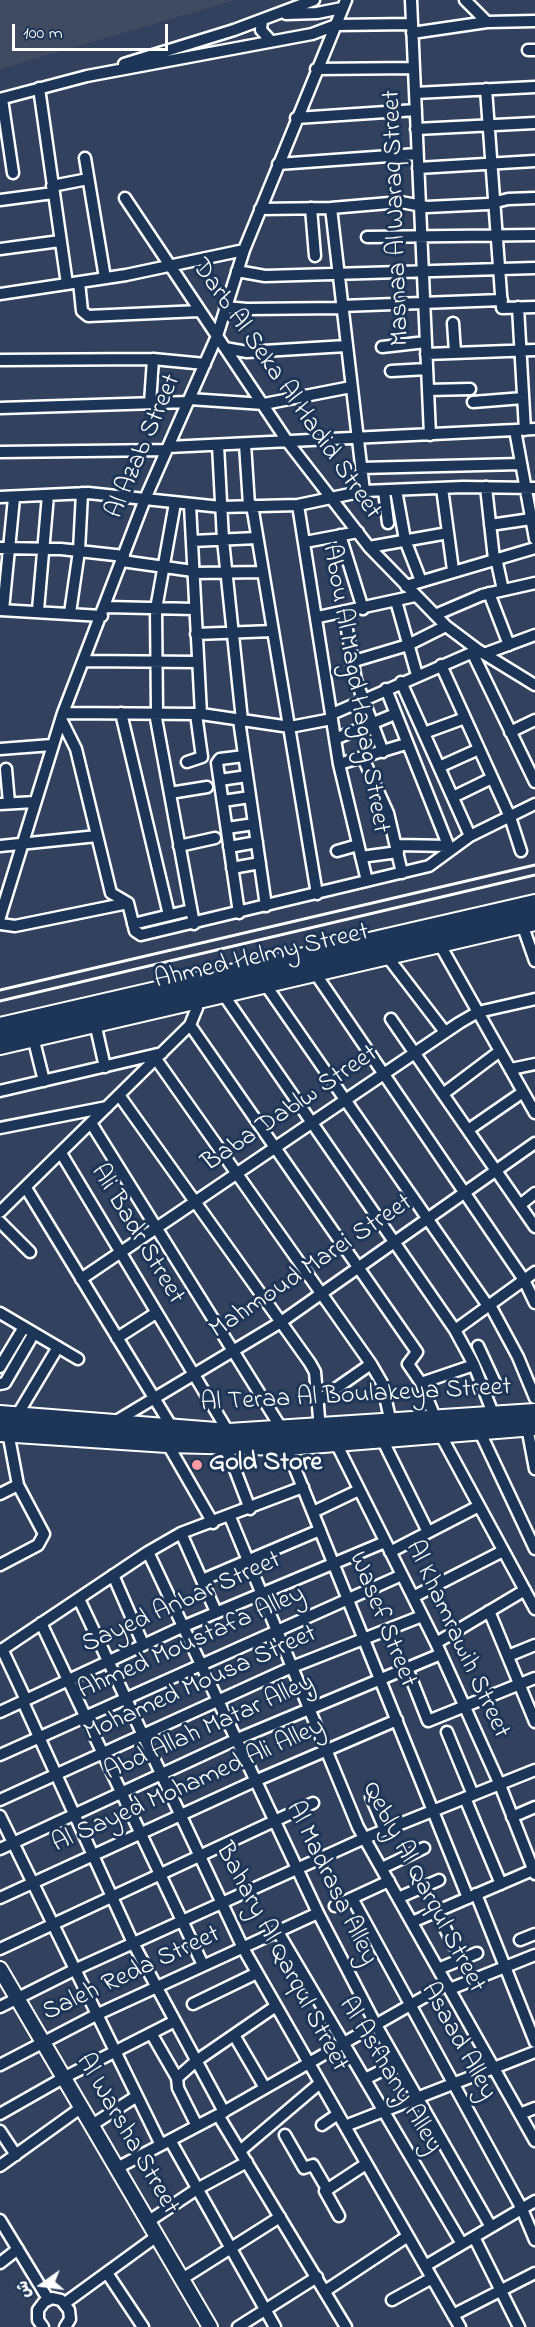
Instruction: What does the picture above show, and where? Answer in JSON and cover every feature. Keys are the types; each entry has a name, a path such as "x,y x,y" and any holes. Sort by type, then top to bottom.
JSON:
{"main road":[{"name":"Ahmed Helmy Street","path":"0,1027 535,904"},
{"name":"Ahmed Helmy Street","path":"0,1045 529,923"},
{"name":"Al Teraa Al Boulakeya Street","path":"6,1424 227,1440 285,1438 437,1426 494,1416 532,1422"},
{"name":"Al Teraa Al Boulakeya Street","path":"437,1426 479,1430 532,1422"},
{"name":"Al Teraa Al Boulakeya Street","path":"6,1424 110,1425 170,1436"}],"street":[{"path":"87,76 234,30 314,0"},
{"name":"Masnaa Al Waraq Street","path":"411,0 430,435"},
{"path":"465,0 487,22"},
{"path":"281,14 317,14 344,4"},
{"name":"Al Azab Street","path":"0,917 20,844 62,716 145,499 217,336 244,250 344,4"},
{"path":"262,20 261,30 271,41"},
{"path":"13,173 5,152 1,99 87,76 312,34 336,25 412,29 487,22 535,21"},
{"path":"234,30 239,37 240,47"},
{"path":"316,69 414,68"},
{"path":"415,93 535,87"},
{"path":"39,88 67,284"},
{"path":"486,89 502,304"},
{"path":"296,118 416,110"},
{"path":"417,129 535,123"},
{"path":"278,164 417,154"},
{"path":"85,158 105,278"},
{"path":"418,168 535,160"},
{"path":"0,200 53,190 88,180"},
{"name":"Darb Al Seka Al Hadid Street","path":"125,198 287,441 369,547 446,626 478,652 535,685"},
{"path":"260,209 331,208 401,202 427,207 535,198"},
{"path":"311,208 315,256"},
{"path":"331,208 364,491"},
{"path":"367,237 535,235"},
{"path":"0,249 60,241"},
{"path":"0,294 105,278 244,250"},
{"path":"237,271 265,276 535,268"},
{"path":"79,282 82,311 87,316 199,311"},
{"path":"225,307 247,309 424,304 502,304 535,307"},
{"path":"518,307 525,430 521,464 530,488 531,519 535,539"},
{"path":"453,323 455,352"},
{"path":"382,347 426,342"},
{"path":"225,348 248,352 346,346"},
{"path":"426,354 535,350"},
{"path":"150,403 153,359"},
{"path":"0,360 153,359 205,364"},
{"path":"391,371 427,369"},
{"path":"0,408 188,400 264,404 351,387"},
{"path":"428,390 470,389"},
{"path":"473,402 523,398"},
{"path":"0,452 167,449 525,430"},
{"path":"245,444 250,505 317,894"},
{"path":"218,445 223,540 244,756 266,906"},
{"path":"361,468 521,464"},
{"path":"486,487 495,558 504,590"},
{"path":"442,488 453,570"},
{"path":"0,498 82,493 221,507 298,505 364,491 530,488"},
{"path":"396,490 405,540 421,581"},
{"path":"384,491 388,523"},
{"path":"70,613 79,550 82,493"},
{"path":"38,610 48,495"},
{"path":"14,498 4,548 1,610 70,613 195,609"},
{"path":"176,503 156,609 156,713 194,924"},
{"path":"187,762 202,757 198,714 198,662 190,504"},
{"name":"Abou Al Magd Hagag Street","path":"298,505 318,617 339,764 367,881"},
{"path":"490,525 531,519"},
{"path":"304,542 358,532"},
{"path":"369,547 448,533"},
{"path":"340,535 363,609"},
{"path":"192,541 257,538"},
{"path":"4,548 79,550 163,568 194,572 226,574 263,572"},
{"path":"406,586 453,570 535,548"},
{"path":"435,615 489,593 535,583"},
{"path":"489,593 509,645"},
{"path":"318,617 415,596"},
{"path":"396,601 417,675"},
{"path":"344,613 351,662 362,701 383,752"},
{"path":"351,662 408,645 446,626"},
{"path":"196,634 232,635 273,631"},
{"path":"535,635 441,665 386,689 332,717 290,727 198,714 121,713 62,716 76,749 111,893 128,903 136,933 144,935 429,866 449,848 535,804"},
{"path":"478,652 510,732 535,782"},
{"path":"84,661 198,662"},
{"path":"441,665 510,817 521,851"},
{"path":"402,682 470,836"},
{"path":"386,689 449,848"},
{"path":"121,713 169,915"},
{"path":"335,739 395,714"},
{"path":"339,764 383,752 423,731 465,718"},
{"path":"510,732 535,720"},
{"path":"0,749 52,745"},
{"path":"439,767 479,749"},
{"path":"239,913 217,763 220,759 244,756"},
{"path":"363,758 383,798 402,873"},
{"path":"6,769 4,804 35,802"},
{"path":"220,780 247,776"},
{"path":"453,797 492,778"},
{"path":"170,793 207,787"},
{"path":"223,801 250,797"},
{"path":"227,828 254,824"},
{"path":"0,846 97,836"},
{"path":"179,846 215,838"},
{"path":"229,847 257,842"},
{"path":"337,851 358,845"},
{"path":"361,857 397,848 449,848"},
{"path":"232,868 260,863"},
{"path":"0,924 27,924 128,903"},
{"path":"133,924 191,910"},
{"path":"529,923 535,961"},
{"path":"439,943 535,1113"},
{"path":"386,956 445,1032"},
{"path":"315,973 524,1280 535,1303"},
{"path":"265,984 489,1305 509,1339 535,1398"},
{"path":"223,994 455,1330 474,1365 494,1416"},
{"name":"Baba Dablw Street","path":"81,1279 445,1032 478,1012 535,999"},
{"path":"2,1208 26,1188 190,1025 197,1008 196,1000"},
{"path":"392,1019 535,1227"},
{"path":"95,1023 105,1066"},
{"path":"190,1025 417,1352 408,1364 421,1383 437,1426 478,1506 535,1609"},
{"path":"33,1037 44,1081"},
{"path":"443,1094 500,1051"},
{"path":"0,1091 105,1066 159,1056"},
{"path":"159,1056 236,1174 382,1383 386,1430 428,1532"},
{"path":"511,1069 535,1064"},
{"path":"468,1130 523,1092"},
{"path":"119,1095 313,1368 318,1401 328,1433"},
{"path":"0,1128 107,1107"},
{"name":"Wasef Street","path":"91,1123 285,1438 312,1512 433,1810 505,1967 535,2042"},
{"name":"Mahmoud Marei Street","path":"110,1425 281,1322 535,1143"},
{"name":"Ali Badr Street","path":"61,1153 193,1375 227,1440 250,1509"},
{"path":"26,1188 154,1398 213,1523"},
{"path":"520,1205 535,1193"},
{"path":"0,1222 30,1252"},
{"path":"455,1330 535,1272"},
{"path":"117,1338 156,1313"},
{"path":"0,1314 78,1359"},
{"path":"0,1366 24,1327"},
{"path":"0,1384 5,1383 34,1333"},
{"path":"478,1346 496,1385 495,1389 486,1392"},
{"path":"0,1565 38,1545 44,1538 44,1529 18,1485 6,1424 58,1347"},
{"path":"318,1401 370,1364"},
{"path":"421,1383 474,1365"},
{"path":"532,1422 535,1469"},
{"path":"479,1430 535,1549"},
{"name":"Al Khamrawih Street","path":"328,1433 438,1649 500,1785 534,1872"},
{"path":"0,1494 18,1485"},
{"path":"303,1487 213,1523 181,1533 148,1551 1,1650 133,1943 196,2061 240,2151 346,2327"},
{"path":"312,1512 359,1490"},
{"name":"Sayed Anbar Street","path":"0,1712 216,1612 333,1563 388,1547 428,1532 478,1506"},
{"name":"Qebly Al Qarqul Street","path":"230,1516 365,1839 535,2141"},
{"path":"202,1580 320,1530"},
{"path":"181,1533 216,1612"},
{"name":"Al Madrasa Alley","path":"148,1551 295,1869 376,2025 491,2227"},
{"path":"413,1597 503,1551"},
{"path":"113,1575 143,1644"},
{"name":"Ahmed Moustafa Alley","path":"0,1755 402,1575"},
{"name":"Abd Allah Matar Alley","path":"0,1849 235,1740 407,1668 438,1649 489,1611 525,1590"},
{"name":"Bahary Al Qarqul Street","path":"79,1599 243,1948 460,2327"},
{"path":"489,1611 534,1715"},
{"name":"Mohamed Mousa Street","path":"0,1800 292,1667 422,1616"},
{"path":"41,1623 203,1965"},
{"path":"508,1656 535,1645"},
{"path":"407,1668 428,1721 535,1678"},
{"name":"Al Sayed Mohamed Ali Alley","path":"0,1898 255,1781 397,1720"},
{"path":"447,1732 501,1884"},
{"path":"0,2007 74,1970 295,1869 433,1810 535,1770"},
{"path":"371,1797 385,1830"},
{"path":"0,1949 313,1803"},
{"path":"512,1816 535,1808"},
{"path":"0,1816 136,2096 197,2189 275,2327"},
{"path":"382,1868 424,1848"},
{"path":"412,1922 534,1872"},
{"path":"398,1898 439,1880"},
{"path":"335,1906 389,1881"},
{"name":"Asaad Alley","path":"352,1898 522,2209 535,2240"},
{"path":"437,1911 453,1945"},
{"name":"Saleh Reda Street","path":"0,2065 96,2015 318,1913"},
{"name":"Al Asfhany Alley","path":"278,1932 462,2244"},
{"path":"520,1940 535,1934"},
{"path":"438,1969 477,1953"},
{"path":"117,2168 221,2113 411,2005 449,1986 535,1955"},
{"name":"Al Warsha Street","path":"0,1969 210,2327"},
{"path":"193,2004 257,1973"},
{"path":"177,2078 196,2061 276,2006"},
{"path":"0,2114 64,2077 175,2021"},
{"path":"151,2033 177,2078 178,2088 197,2126"},
{"path":"234,2035 265,2088"},
{"path":"345,2126 535,2052"},
{"path":"365,2079 397,2062"},
{"path":"240,2151 320,2083"},
{"path":"92,2125 136,2096"},
{"path":"0,2166 82,2107"},
{"path":"520,2114 535,2108"},
{"path":"322,2125 338,2114"},
{"path":"0,2131 16,2155"},
{"path":"285,2135 304,2168 313,2165 327,2189"},
{"path":"149,2221 197,2189 247,2162"},
{"path":"339,2216 324,2192 366,2164"},
{"path":"425,2266 535,2201"},
{"path":"182,2279 280,2217"},
{"path":"0,2220 48,2299"},
{"path":"65,2303 158,2236"},
{"path":"325,2291 408,2236"},
{"path":"474,2237 519,2327"},
{"path":"0,2263 18,2249"},
{"path":"453,2315 535,2272"},
{"path":"107,2273 143,2327"},
{"path":"238,2327 264,2308 317,2277"},
{"path":"392,2301 432,2278"},
{"path":"40,2326 38,2310 48,2299 57,2299 65,2303 69,2310 68,2326"}],"shaded area":[{"path":"0,0 235,0 0,69"}],"railway":[{"path":"0,990 535,865"},
{"path":"0,1001 535,875"}],"place":[{"name":"Gold Store","path":"197,1465"}]}
